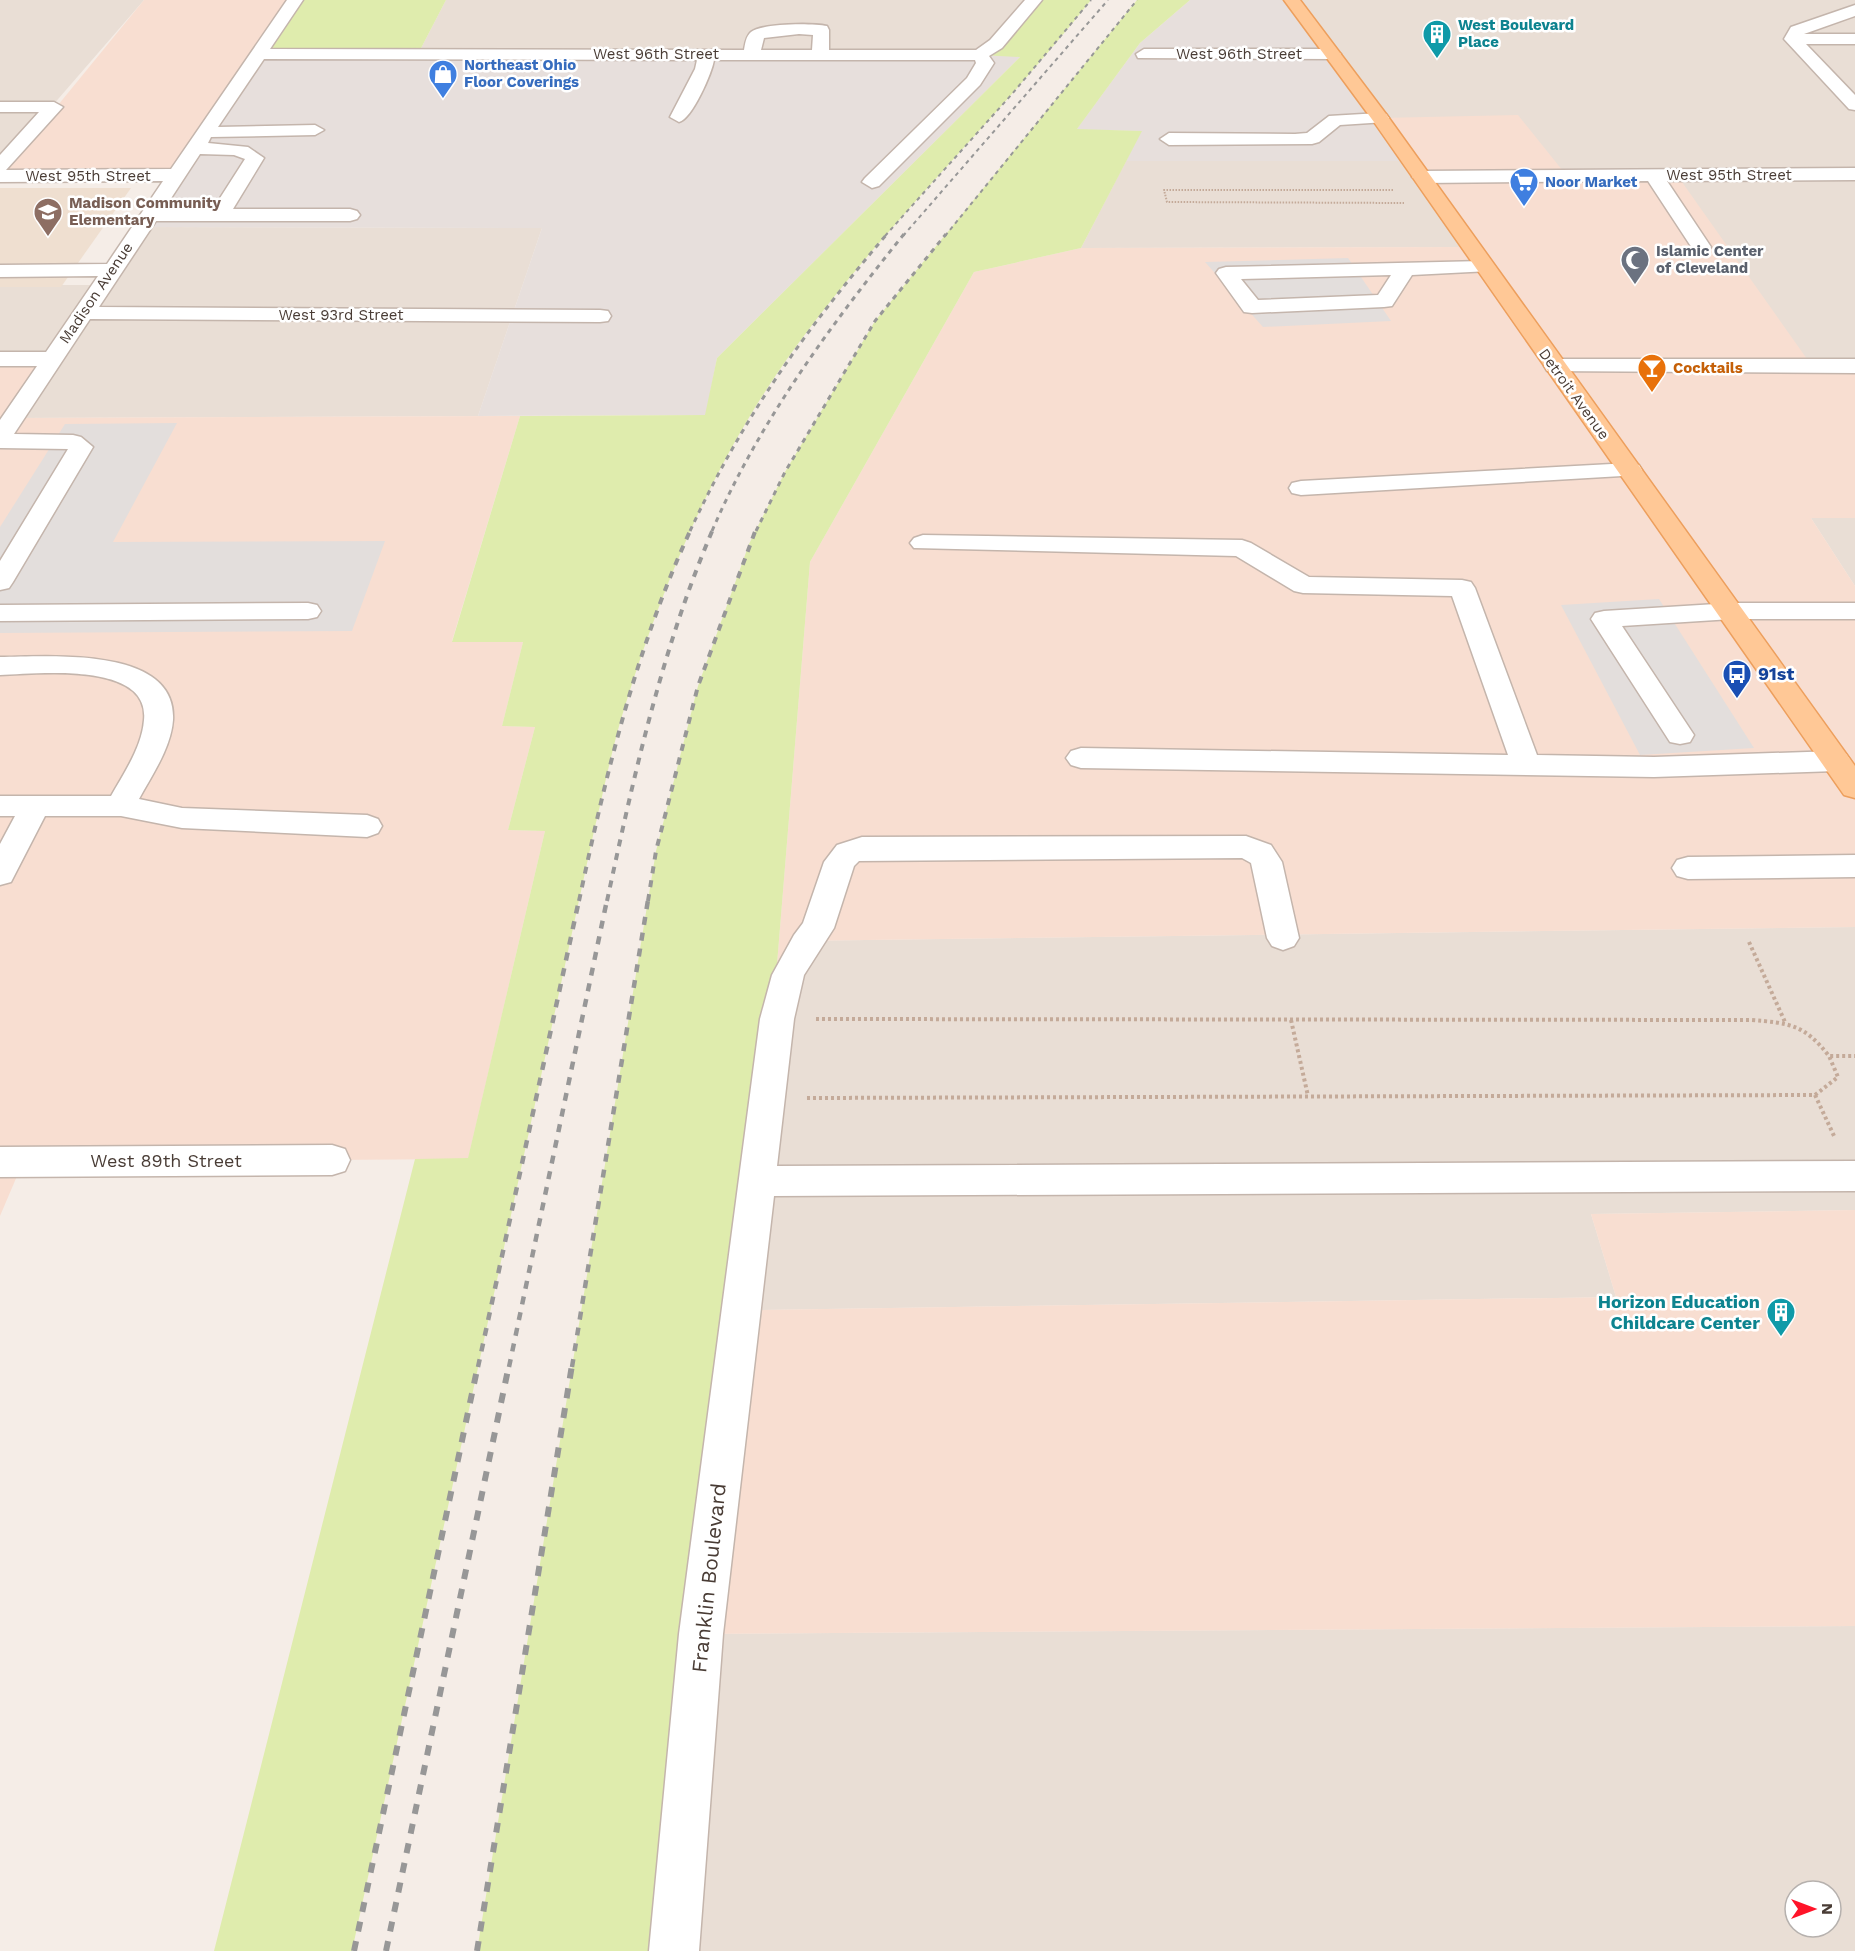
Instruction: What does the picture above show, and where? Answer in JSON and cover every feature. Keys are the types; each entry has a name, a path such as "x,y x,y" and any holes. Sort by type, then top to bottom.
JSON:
{"main road":[{"name":"Detroit Avenue","path":"1292,0 1380,118 1483,267 1732,611 1855,788"}],"street":[{"name":"Madison Avenue","path":"0,439 51,359 295,0"},
{"path":"872,182 974,81 985,63 980,55 996,44 1034,0"},
{"path":"1792,39 1797,31 1855,10"},
{"path":"751,55 755,37 759,33 799,29 821,30 820,55"},
{"path":"1792,39 1855,39"},
{"path":"1792,39 1855,105"},
{"name":"West 96th Street","path":"260,54 980,55"},
{"path":"679,117 704,69 706,54"},
{"name":"West 96th Street","path":"1144,54 1333,54"},
{"path":"0,106 54,107 0,166"},
{"path":"1169,139 1295,140 1312,138 1335,120 1380,118"},
{"path":"205,133 315,130"},
{"path":"194,149 231,149 248,152 255,158 220,214"},
{"name":"West 95th Street","path":"1422,177 1855,174"},
{"name":"West 95th Street","path":"0,176 176,175"},
{"path":"1654,176 1701,247"},
{"path":"149,215 350,214"},
{"path":"1405,270 1384,301 1252,307 1226,273 1483,267"},
{"path":"0,271 112,270"},
{"name":"West 93rd Street","path":"83,313 600,316"},
{"path":"0,358 51,359"},
{"path":"1555,366 1855,366"},
{"path":"0,439 74,442 81,447 0,582"},
{"path":"1301,488 1630,470"},
{"path":"922,543 1242,548 1303,585 1462,588 1526,765"},
{"path":"0,613 308,611"},
{"path":"1680,735 1604,619 1732,611 1855,611"},
{"path":"0,666 92,667 121,671 144,681 158,699 159,719 149,750 121,806"},
{"path":"1081,758 1654,767 1836,761"},
{"path":"0,806 121,806 153,814 204,820 367,826"},
{"path":"0,874 43,806"},
{"name":"Franklin Boulevard","path":"674,1951 702,1634 739,1318 758,1194 777,1019 788,975 805,944 818,928 840,862 848,853 862,848 1246,847 1260,853 1266,862 1283,938"},
{"path":"1688,868 1855,866"},
{"name":"West 89th Street","path":"0,1162 332,1160"},
{"path":"758,1194 1855,1176"}],"path":[{"path":"1397,190 1164,190 1167,202 1406,202"},
{"path":"1749,942 1785,1022"},
{"path":"767,1098 1815,1095 1838,1077 1829,1056 1818,1040 1796,1023 1785,1022 777,1019"},
{"path":"1291,1020 1308,1096"},
{"path":"1829,1056 1855,1056"}],"shaded area":[{"path":"0,0 144,0 0,166"},
{"path":"144,0 295,0 176,175 0,176"},
{"path":"446,0 1034,0 980,55 418,54"},
{"path":"1190,0 1292,0 1410,161 1126,161 1141,131 1076,130 1140,43"},
{"path":"1292,0 1855,0 1855,366 1812,366 1567,176 1380,118"},
{"path":"260,54 1021,56 717,358 706,415 478,416 542,228 141,227"},
{"path":"1518,115 1567,176 1677,175 1812,366 1855,366 1855,518 1811,518 1855,586 1855,927 791,941 761,1310 1616,1297 1591,1214 1855,1210 1855,1626 701,1634 764,1123 810,562 974,272 1081,248 1469,247 1380,118"},
{"path":"1126,161 1410,161 1469,247 1081,248"},
{"name":"Madison Community Elementary","path":"0,188 131,188 61,287 0,287"},
{"path":"141,227 542,228 478,416 12,418 0,359 0,285 101,285"},
{"path":"1348,258 1391,321 1263,327 1205,262"},
{"path":"0,359 51,359 13,418 520,416 452,641 523,642 502,726 535,727 508,830 545,831 468,1159 23,1162 0,1216"},
{"path":"177,423 113,542 385,541 352,631 0,633 0,527 65,424"},
{"path":"1811,518 1855,518 1855,586"},
{"path":"1659,599 1754,748 1640,755 1561,605"},
{"path":"1855,927 1855,1210 1591,1214 1616,1297 761,1310 791,941"},
{"path":"1855,1626 1855,1951 674,1951 701,1634"}],"green space":[{"path":"295,0 446,0 418,54 260,54"},
{"path":"1034,0 1091,0 1012,94 850,277 776,375 751,413 708,494 688,535 654,620 616,737 594,831 352,1951 214,1951 415,1159 468,1158 545,831 508,830 535,727 502,726 523,642 452,642 520,416 705,415 717,358 1020,57 980,55"},
{"path":"1137,0 1190,0 1140,43 1077,129 1142,131 1081,248 974,272 810,562 764,1123 674,1951 477,1951 656,851 698,686 749,544 785,472 875,321"}],"railway":[{"path":"885,236 1012,94 1091,0"},
{"path":"903,236 1108,0"},
{"path":"945,236 1137,0"},
{"path":"690,531 710,489 778,375 857,269 887,234"},
{"path":"712,531 751,452 774,413 849,304 904,234"},
{"path":"756,531 785,472 875,321 946,234"},
{"path":"579,901 624,712 654,619 691,529"},
{"path":"607,901 639,759 664,666 713,529"},
{"path":"648,901 656,851 698,686 756,529"},
{"path":"478,1367 579,900"},
{"path":"509,1367 607,900"},
{"path":"572,1367 648,900"},
{"path":"354,1951 478,1365"},
{"path":"386,1951 509,1365"},
{"path":"477,1951 572,1365"}],"place":[{"name":"West Boulevard Place","path":"1437,60"},
{"name":"Northeast Ohio Floor Coverings","path":"443,100"},
{"name":"Noor Market","path":"1524,208"},
{"name":"Madison Community Elementary","path":"48,238"},
{"name":"Islamic Center of Cleveland","path":"1635,286"},
{"name":"Cocktails","path":"1652,394"},
{"name":"91st","path":"1737,700"},
{"name":"Horizon Education Childcare Center","path":"1781,1338"}]}
